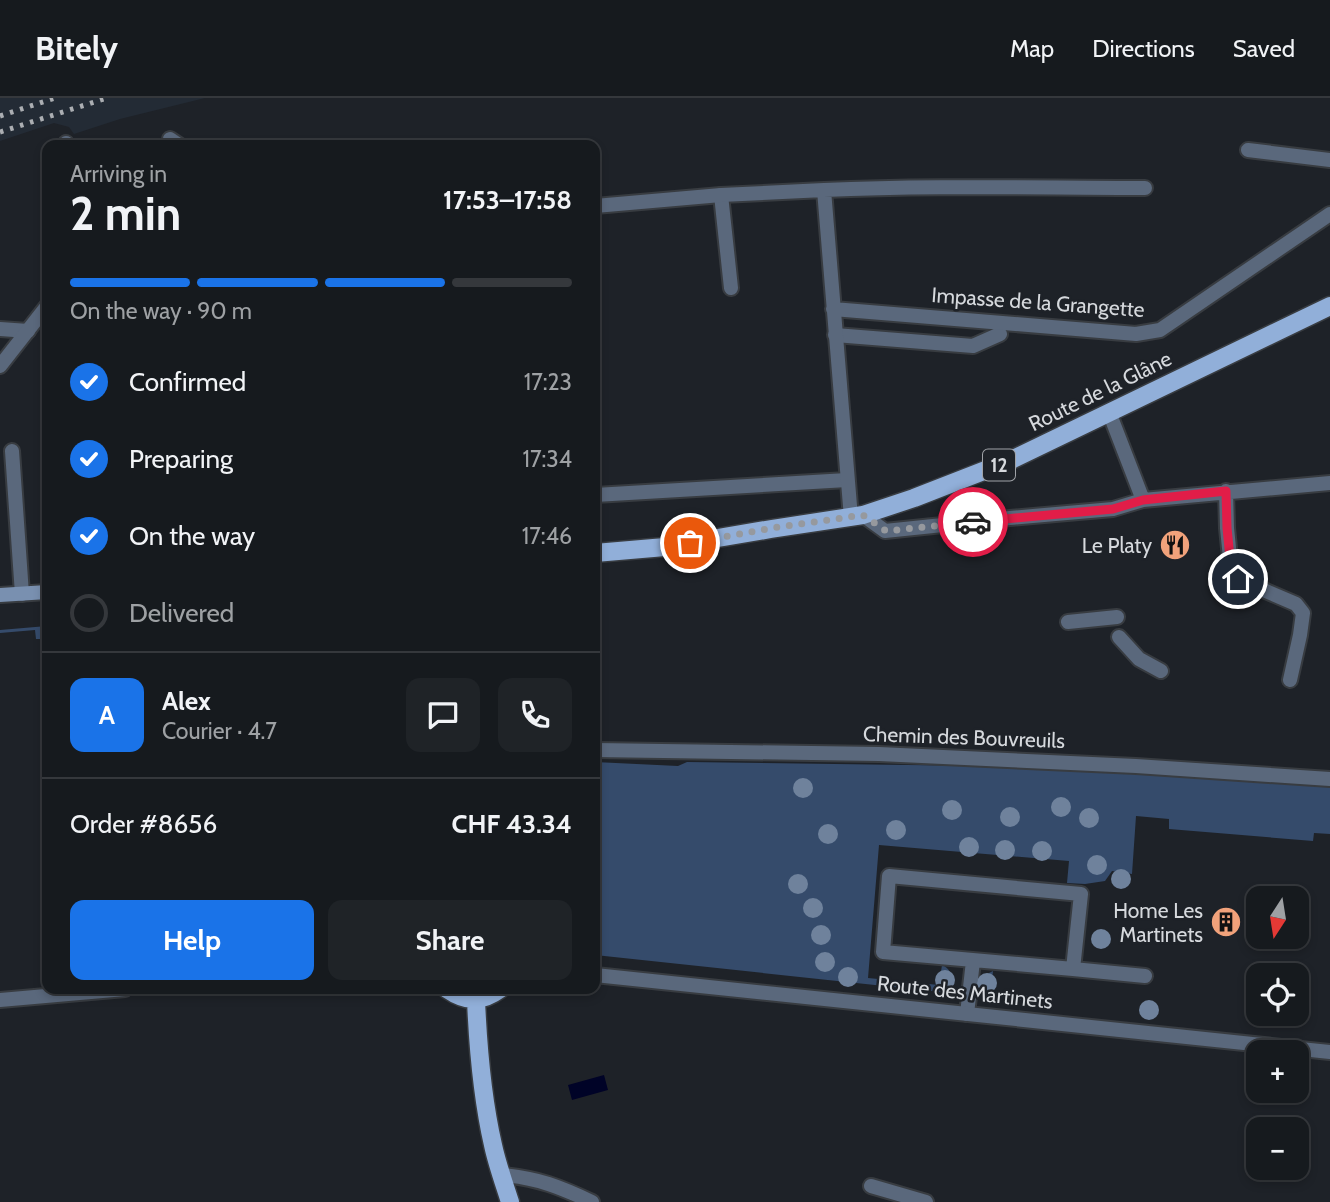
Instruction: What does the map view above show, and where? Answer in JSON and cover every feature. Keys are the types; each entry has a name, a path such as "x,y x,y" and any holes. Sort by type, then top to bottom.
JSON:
{"main road":[{"name":"Route de la Glâne","path":"600,553 665,547 772,528 857,517 914,498 1009,461 1330,306"},
{"path":"0,596 42,592"},
{"path":"455,994 461,998 476,1000 493,994"},
{"path":"476,1000 484,1093 493,1146 510,1202"}],"street":[{"path":"1248,150 1330,160"},
{"path":"600,206 721,195 898,187 1145,188"},
{"path":"824,190 847,480 857,517 886,531 1113,509 1143,500 1226,491 1330,483"},
{"path":"721,195 731,288"},
{"name":"Impasse de la Grangette","path":"833,309 1136,334 1160,330 1330,214"},
{"path":"0,366 42,313"},
{"path":"0,329 28,331"},
{"path":"835,335 972,346 1000,334"},
{"path":"1109,412 1143,500"},
{"path":"12,452 22,594"},
{"path":"600,495 847,480"},
{"path":"1226,491 1231,568 1238,579 1296,604 1303,614 1290,680"},
{"path":"1068,622 1117,617"},
{"path":"1119,637 1139,659 1161,671"},
{"name":"Chemin des Bouvreuils","path":"600,750 879,754 1136,766 1330,779"},
{"path":"1073,969 1081,894 889,876 883,952 1145,976"},
{"path":"967,1014 973,961"},
{"name":"Route des Martinets","path":"600,976 1330,1052"},
{"path":"0,1000 68,994"},
{"path":"502,1175 558,1186 592,1202"},
{"path":"871,1186 926,1202"}],"shaded area":[{"path":"0,98 205,98 120,119 74,134 69,127 54,123 0,141"},
{"path":"42,626 42,639 36,639 35,630 0,633 0,630"},
{"path":"600,762 678,766 687,762 1122,768 1330,783 1330,834 1314,833 1313,841 1169,829 1169,819 1136,816 1132,874 1112,871 1105,881 1085,884 1067,883 1069,861 879,845 868,978 939,985 942,965 950,973 950,993 600,956"},
{"path":"993,971 991,991 1035,996 1035,1002 987,995 982,983 985,975"},
{"path":"604,1075 608,1090 572,1100 568,1085"}],"railway":[{"path":"0,116 55,98"},
{"path":"0,132 107,98"}],"way so far":[{"path":"690,543 863,515 886,531 973,522"}],"place":[{"name":"Le Platy","path":"1175,545"},
{"name":"Home Les Martinets","path":"1226,922"}],"route":[{"path":"973,522 1113,509 1143,500 1226,491 1231,568 1238,579"}]}
